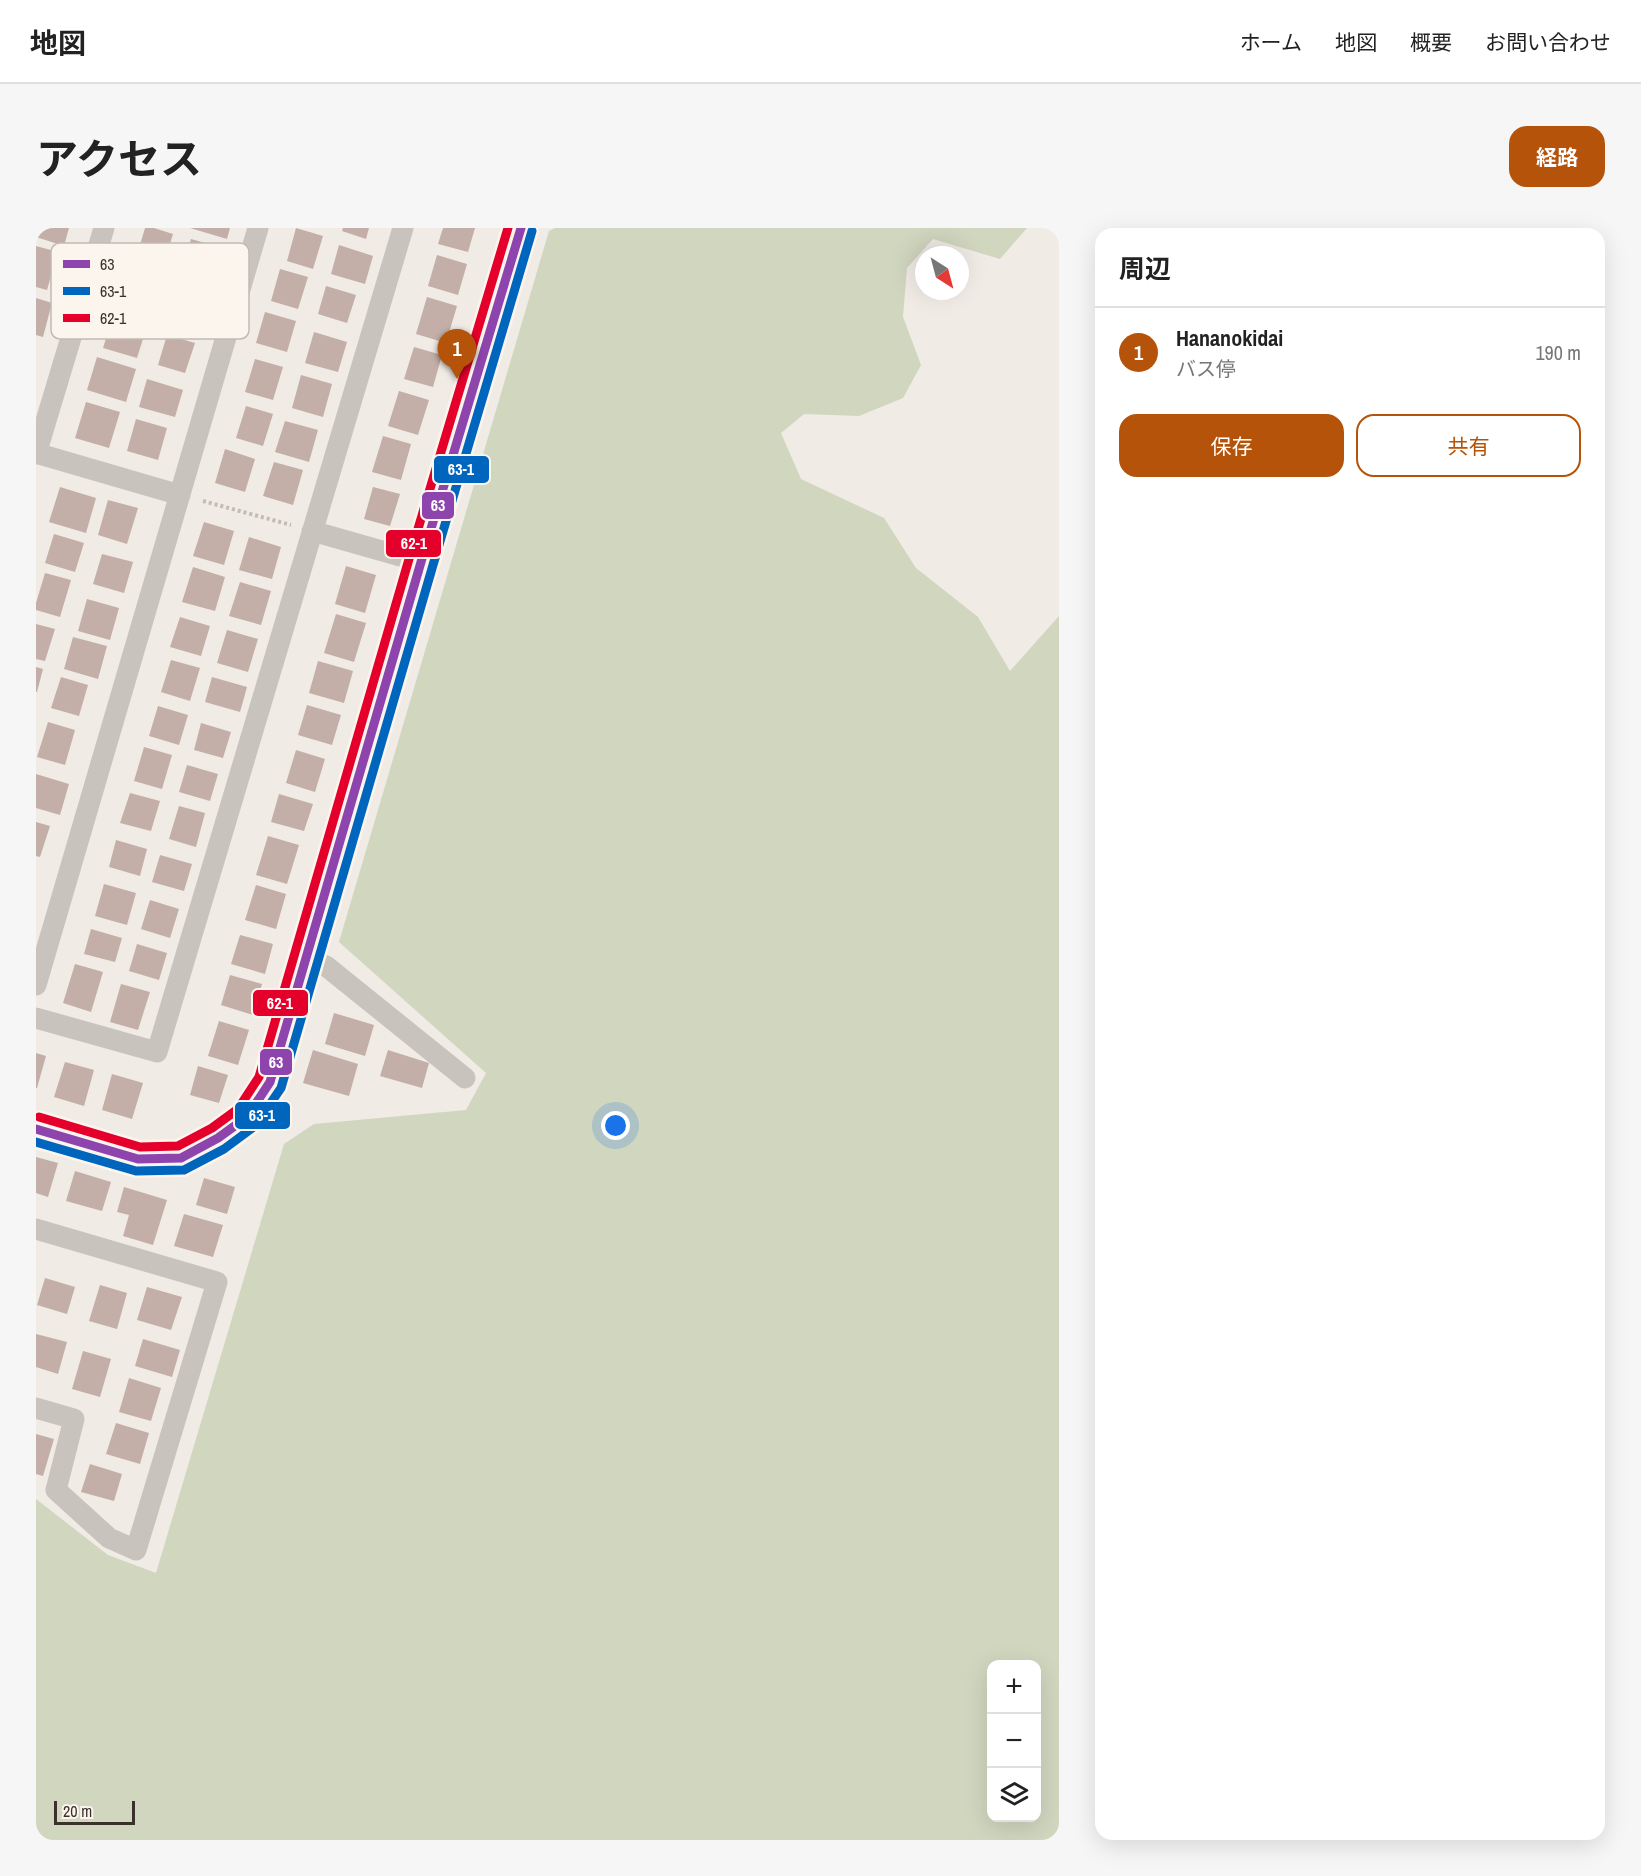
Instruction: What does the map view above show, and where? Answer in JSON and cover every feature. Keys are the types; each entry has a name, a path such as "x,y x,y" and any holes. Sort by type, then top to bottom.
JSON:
{"street":[{"path":"99,243 104,228"},
{"path":"249,259 258,228"},
{"path":"36,1018 157,1052 403,228"},
{"path":"36,1128 138,1159 181,1158 218,1138 247,1117 270,1082 521,228"},
{"path":"71,339 36,454 180,495"},
{"path":"36,985 226,339"},
{"path":"312,531 421,562"},
{"path":"306,958 326,966 465,1078"},
{"path":"36,1229 217,1282 135,1550 109,1538 56,1491 74,1419 36,1408"}],"path":[{"path":"180,495 312,531"}],"green space":[{"path":"555,228 1027,228 1000,259 969,250 969,246 956,246 933,239 927,246 915,246 915,259 907,268 903,317 921,365 903,398 859,416 804,414 781,433 801,479 884,518 916,568 978,617 1010,671 1059,616 1059,1840 36,1840 36,1499 108,1555 156,1573 284,1144 314,1124 466,1110 486,1073 339,942 549,231"}],"building":[{"path":"36,228 69,228 65,243 55,243 36,237"},
{"path":"145,228 154,228 173,234 170,243 141,243"},
{"path":"190,228 230,228 227,239"},
{"path":"296,228 323,236 313,269 287,261"},
{"path":"343,228 369,228 366,239 342,231"},
{"path":"443,228 475,228 468,252 438,244"},
{"path":"191,239 205,243 190,243"},
{"path":"339,245 373,256 365,284 331,274"},
{"path":"36,246 51,250 51,276 47,290 36,287"},
{"path":"437,255 467,264 458,295 428,286"},
{"path":"280,269 308,277 298,309 271,301"},
{"path":"326,286 356,295 347,323 318,314"},
{"path":"427,297 457,306 446,343 416,334"},
{"path":"36,298 51,303 51,307 43,337 36,335"},
{"path":"265,312 296,321 287,352 256,343"},
{"path":"314,332 347,342 338,372 305,363"},
{"path":"106,339 143,339 137,358 103,348"},
{"path":"166,339 181,339 195,343 185,373 158,365"},
{"path":"414,347 442,355 433,387 404,379"},
{"path":"97,357 136,369 126,402 87,390"},
{"path":"255,359 283,367 273,400 245,392"},
{"path":"301,375 332,384 323,417 292,408"},
{"path":"147,379 183,390 175,417 139,407"},
{"path":"399,391 429,400 418,435 388,426"},
{"path":"86,402 120,412 109,448 75,438"},
{"path":"246,406 273,414 263,446 236,438"},
{"path":"136,419 167,428 158,460 127,451"},
{"path":"285,421 318,430 309,462 275,452"},
{"path":"383,436 411,444 401,480 372,472"},
{"path":"225,449 255,459 245,492 215,483"},
{"path":"274,462 303,470 293,505 263,496"},
{"path":"60,487 96,498 86,533 49,522"},
{"path":"373,487 400,494 390,526 364,519"},
{"path":"108,500 138,508 127,544 98,535"},
{"path":"204,522 234,531 224,565 193,556"},
{"path":"54,534 84,543 75,572 45,563"},
{"path":"249,537 281,547 272,579 239,570"},
{"path":"102,554 133,562 124,593 93,584"},
{"path":"346,566 376,575 365,613 335,604"},
{"path":"193,567 225,577 215,611 182,602"},
{"path":"45,573 71,580 60,617 36,610"},
{"path":"240,582 271,591 261,625 229,616"},
{"path":"87,599 119,608 110,640 78,631"},
{"path":"336,614 366,623 354,662 324,653"},
{"path":"180,617 210,626 201,656 170,647"},
{"path":"36,624 55,629 45,661 36,659"},
{"path":"227,630 258,639 248,672 217,663"},
{"path":"73,637 107,646 98,679 64,669"},
{"path":"171,660 200,668 190,701 161,692"},
{"path":"318,661 353,671 344,703 309,693"},
{"path":"36,667 43,669 37,692 36,692"},
{"path":"61,677 88,685 79,716 51,708"},
{"path":"212,677 247,687 240,712 205,702"},
{"path":"307,705 341,715 332,745 298,735"},
{"path":"158,706 188,715 179,745 149,736"},
{"path":"48,722 75,730 65,765 37,757"},
{"path":"201,723 231,732 223,758 194,750"},
{"path":"144,747 172,755 162,789 134,781"},
{"path":"296,750 325,759 315,792 286,783"},
{"path":"187,765 218,774 210,801 179,792"},
{"path":"36,774 69,784 60,815 36,808"},
{"path":"130,793 160,801 151,831 120,823"},
{"path":"279,794 313,804 304,831 271,822"},
{"path":"179,806 205,813 196,847 169,839"},
{"path":"36,822 50,826 40,857 36,856"},
{"path":"268,836 299,845 287,884 256,875"},
{"path":"116,840 147,849 140,876 109,867"},
{"path":"160,855 192,864 184,891 152,882"},
{"path":"104,884 136,893 127,925 95,916"},
{"path":"256,885 286,894 276,929 245,920"},
{"path":"150,900 179,909 170,938 141,929"},
{"path":"91,929 122,938 115,962 84,954"},
{"path":"240,935 273,944 265,974 231,964"},
{"path":"137,944 167,953 159,980 129,971"},
{"path":"75,964 103,972 91,1012 63,1003"},
{"path":"230,975 262,984 253,1015 221,1005"},
{"path":"121,984 150,992 138,1030 110,1022"},
{"path":"334,1013 374,1025 365,1056 325,1044"},
{"path":"219,1021 249,1030 238,1065 208,1056"},
{"path":"313,1050 358,1064 349,1096 303,1083"},
{"path":"388,1050 429,1063 422,1088 380,1076"},
{"path":"36,1053 46,1056 37,1088 36,1088"},
{"path":"65,1062 94,1070 84,1106 54,1097"},
{"path":"198,1066 228,1075 219,1103 190,1095"},
{"path":"112,1074 143,1083 132,1119 102,1110"},
{"path":"36,1157 58,1163 48,1197 36,1193"},
{"path":"75,1171 111,1182 102,1211 66,1201"},
{"path":"204,1178 235,1187 227,1214 196,1205"},
{"path":"124,1187 167,1200 153,1245 123,1236 129,1215 117,1212"},
{"path":"184,1214 223,1225 213,1257 174,1246"},
{"path":"45,1278 75,1287 67,1314 37,1305"},
{"path":"100,1285 127,1293 117,1329 89,1321"},
{"path":"147,1287 182,1297 171,1330 137,1320"},
{"path":"36,1334 67,1342 58,1374 36,1367"},
{"path":"143,1339 180,1350 172,1377 135,1366"},
{"path":"83,1351 111,1359 100,1397 72,1389"},
{"path":"129,1378 161,1388 151,1421 119,1412"},
{"path":"116,1423 149,1433 140,1464 106,1454"},
{"path":"36,1434 54,1439 43,1476 36,1474"},
{"path":"90,1464 122,1474 114,1501 81,1492"}],"transit line":[{"name":"62-1","path":"39,1117 140,1147 178,1146 212,1128 238,1109 259,1077 409,559 508,228"},
{"name":"63","path":"36,1129 138,1159 181,1158 218,1138 247,1117 270,1082 521,228"},
{"name":"63-1","path":"36,1142 136,1171 184,1170 224,1149 255,1126 281,1088 532,231"}],"place":[{"name":"Hananokidai","path":"457,379"}]}
